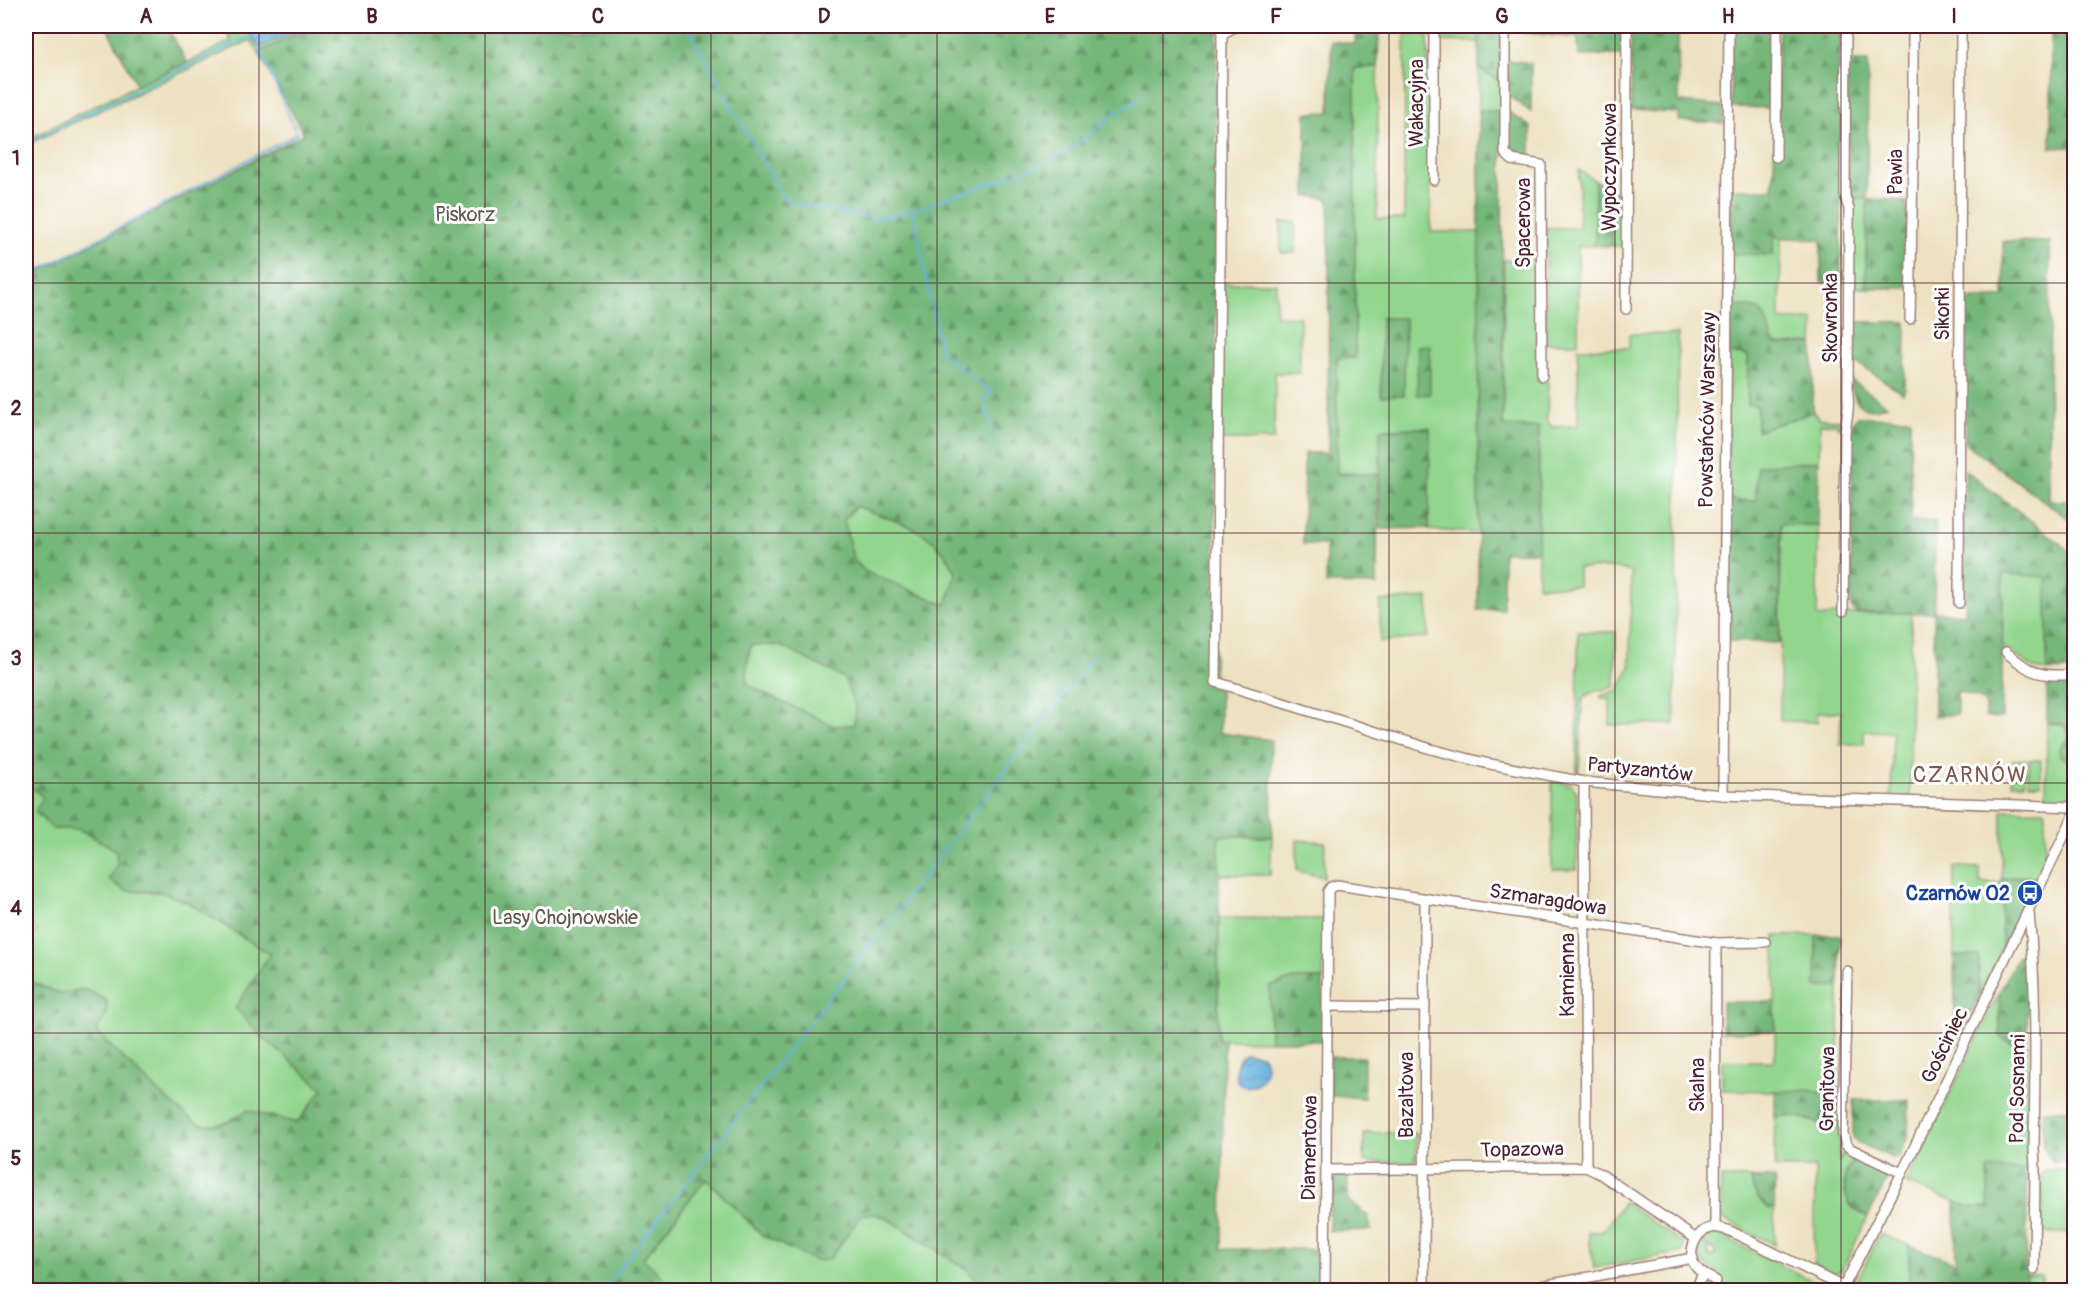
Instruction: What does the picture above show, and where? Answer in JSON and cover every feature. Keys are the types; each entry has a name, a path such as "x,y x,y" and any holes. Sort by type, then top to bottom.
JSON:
{"street":[{"name":"Partyzantów","path":"1236,26 1222,34 1216,682 1431,749 1485,763 1584,782 1723,795 2074,807"},
{"name":"Wakacyjna","path":"1434,26 1434,180"},
{"name":"Spacerowa","path":"1505,26 1505,153 1512,160 1541,165 1542,376"},
{"name":"Wypoczynkowa","path":"1626,309 1627,26"},
{"name":"Powstańców Warszawy","path":"1723,795 1729,26"},
{"path":"1776,157 1778,26"},
{"name":"Skowronka","path":"1843,611 1845,425 1849,405 1849,209 1845,196 1846,26"},
{"name":"Pawia","path":"1910,319 1913,26"},
{"name":"Sikorki","path":"1959,603 1961,26"},
{"path":"2006,652 2032,672 2047,675 2074,675"},
{"name":"Kamienna","path":"1584,782 1586,1167"},
{"name":"Gościniec","path":"1842,1289 1902,1173 2074,815"},
{"name":"Szmaragdowa","path":"1328,891 1337,885 1716,943 1765,942"},
{"name":"Diamentowa","path":"1325,1290 1328,891"},
{"name":"Bazaltowa","path":"1424,1290 1425,899"},
{"name":"Pod Sosnami","path":"2029,910 2036,1037 2034,1269"},
{"name":"Skalna","path":"1715,1227 1716,943"},
{"name":"Granitowa","path":"1847,971 1843,1134 1845,1142 1851,1149 1902,1173"},
{"path":"1328,1006 1425,1007"},
{"name":"Topazowa","path":"1327,1170 1586,1167 1602,1175 1695,1239"},
{"path":"1716,1281 1695,1266 1692,1248 1695,1239 1704,1230 1715,1227 1730,1231 1842,1289"},
{"path":"1519,1290 1693,1258"},
{"path":"1695,1290 1704,1274"}],"green space":[{"path":"106,26 167,26 187,63 137,85"},
{"path":"246,26 330,26 314,28 258,52 251,40 26,145 26,140 231,41 228,34"},
{"name":"Lasy Chojnowskie","path":"330,26 1229,26 1217,33 1214,688 1220,690 1220,733 1271,740 1272,837 1219,836 1218,1040 1224,1040 1222,1249 1322,1249 1320,1290 987,1290 968,1270 887,1218 875,1214 862,1215 829,1259 814,1260 763,1236 706,1179 643,1258 676,1290 26,1290 26,978 30,982 61,994 84,989 107,1000 107,1014 96,1031 165,1097 200,1124 220,1124 247,1110 297,1123 323,1089 258,1033 235,1008 270,954 187,902 161,892 126,891 109,879 117,864 116,850 79,829 53,829 35,812 43,797 26,783 26,278 304,134 258,52 314,28","holes":["856,506 915,529 938,546 956,573 946,605 866,572 853,559 844,519","751,645 779,645 844,678 856,709 854,725 833,726 747,684"]},
{"path":"1356,26 1379,26 1378,67 1355,68 1355,358 1337,358 1337,473 1378,474 1377,585 1326,584 1326,545 1303,544 1304,453 1328,453 1329,199 1306,195 1306,113 1330,112 1331,41 1355,44"},
{"path":"1438,26 1503,26 1503,29 1479,28 1479,42 1438,41"},
{"path":"1508,26 1623,26 1623,55 1579,56 1578,38 1508,31"},
{"path":"1631,26 1678,26 1679,102 1723,106 1723,123 1679,121 1679,113 1631,110"},
{"path":"1731,26 1774,26 1774,108 1731,107"},
{"path":"1779,26 1843,26 1841,283 1821,282 1821,240 1774,237 1773,255 1730,254 1731,189 1773,189"},
{"path":"2051,26 2074,26 2074,147 2051,148"},
{"path":"1479,28 1503,29 1502,83 1479,68"},
{"path":"1405,35 1428,35 1431,232 1479,232 1478,533 1429,530 1429,428 1381,429 1380,474 1337,473 1337,358 1355,358 1355,68 1378,67 1377,219 1404,219","holes":["1381,318 1405,319 1404,395"]},
{"path":"1508,60 1531,63 1531,112 1507,94"},
{"path":"1847,62 1868,62 1867,199 1849,198"},
{"path":"1479,68 1502,83 1502,112 1479,110"},
{"path":"1479,110 1502,112 1503,426 1539,427 1538,552 1503,552 1503,609 1478,610"},
{"path":"1508,112 1531,127 1531,160 1514,158 1507,151"},
{"path":"1579,170 1595,181 1595,246 1578,246 1578,343 1546,343 1546,228 1579,228"},
{"path":"1595,181 1613,191 1612,246 1595,246"},
{"path":"1613,191 1625,198 1624,246 1612,246"},
{"path":"1853,199 1867,199 1866,288 1852,288"},
{"path":"1867,199 1907,201 1907,288 1866,288"},
{"path":"1281,222 1295,222 1295,253 1281,253"},
{"path":"1774,237 1781,237 1780,320 1814,320 1813,344 1783,345 1773,342 1755,308 1729,306 1730,254"},
{"path":"2003,241 2050,242 2049,500 2074,502 2074,523 1965,443 1966,300 2004,297"},
{"path":"1504,260 1537,260 1537,363 1539,364 1539,380 1548,382 1547,421 1552,427 1578,426 1578,348 1629,348 1629,334 1678,334 1675,724 1610,725 1610,699 1601,698 1601,696 1618,690 1630,668 1631,572 1617,568 1578,568 1578,586 1538,586 1539,427 1503,427"},
{"path":"1222,283 1276,283 1276,316 1300,317 1300,373 1275,373 1274,440 1221,440"},
{"path":"1729,306 1750,307 1761,312 1767,322 1773,342 1783,345 1813,344 1813,412 1757,431 1757,405 1747,405 1748,355 1729,354"},
{"path":"1381,318 1405,318 1404,395 1381,396"},
{"path":"1852,322 1906,322 1903,393 1851,359"},
{"path":"1430,345 1430,394 1417,395 1418,346"},
{"path":"1729,354 1748,355 1747,404 1757,405 1757,431 1813,412 1819,419 1840,420 1840,429 1834,423 1820,424 1819,461 1757,466 1756,502 1727,500"},
{"path":"1851,380 1887,405 1871,409 1860,405 1854,395"},
{"path":"1857,417 1910,418 1911,521 1935,521 1934,612 1965,614 1965,470 2074,554 2074,670 2047,671 2047,577 2003,574 2002,718 1985,717 1985,703 1977,697 1957,691 1957,714 1934,716 1934,613 1856,613 1851,607 1852,423"},
{"path":"1430,428 1429,528 1380,529 1380,429"},
{"path":"1819,461 1818,525 1781,524 1779,643 1727,641 1727,500 1756,501 1757,466"},
{"path":"856,506 915,529 938,546 956,573 946,605 866,572 853,559 844,519"},
{"path":"1781,524 1818,525 1817,617 1841,614 1911,613 1910,797 1891,797 1893,732 1864,731 1864,744 1840,744 1841,712 1817,712 1818,722 1780,721"},
{"path":"2003,573 2047,576 2047,671 2034,669 2002,645"},
{"path":"1428,598 1428,637 1380,642 1380,601"},
{"path":"1578,632 1616,632 1615,686 1592,692 1582,702 1579,775 1577,774"},
{"path":"751,645 779,645 844,677 856,709 854,725 833,726 747,684"},
{"path":"2074,683 2074,759 2068,760 2060,756 2062,746 2069,739 2066,727 2061,724 2047,723 2047,684"},
{"path":"2047,723 2061,724 2066,727 2069,739 2060,756 2068,760 2074,759 2074,788 2070,796 2046,801"},
{"path":"2013,760 2026,760 2025,783 2012,783"},
{"path":"2029,760 2041,760 2041,784 2029,784"},
{"path":"1552,780 1571,785 1577,792 1577,870 1552,870"},
{"path":"26,783 43,797 53,829 79,829 116,850 117,864 109,879 126,891 161,892 187,902 270,954 258,1033 323,1089 297,1123 247,1110 220,1124 200,1124 192,1120 95,1031 107,1014 84,989 62,994 30,982 26,978 26,937 38,932 26,919"},
{"path":"2002,810 2045,810 2045,859 2035,878 2025,875 2002,879"},
{"path":"1219,836 1272,837 1270,875 1219,875"},
{"path":"1297,840 1325,842 1324,877 1297,871"},
{"path":"1954,867 1980,868 1980,883 2002,883 2002,948 1979,996 1979,956 1954,956"},
{"path":"2025,875 2035,878 2002,948 2002,879"},
{"path":"1219,918 1324,919 1323,979 1295,979 1270,986 1270,1041 1218,1040"},
{"path":"1816,935 1816,987 1839,987 1839,1102 1827,1093 1819,1092 1722,1090 1722,1061 1775,1061 1775,936"},
{"path":"1816,935 1840,935 1839,987 1816,987"},
{"path":"1954,956 1979,956 1979,996 1972,1011 1955,1012"},
{"path":"2018,956 2028,957 2027,1047 2009,1042 2000,1036 1999,993"},
{"path":"1295,979 1323,979 1323,1041 1270,1041 1270,986"},
{"path":"1999,993 2000,1036 2009,1042 2027,1047 2027,1170 1988,1169 1988,1207 1970,1207 1906,1183"},
{"path":"1722,1002 1775,1002 1775,1031 1722,1032"},
{"path":"1972,1011 1955,1047 1955,1012"},
{"path":"1330,1057 1364,1057 1364,1098 1330,1096"},
{"path":"1775,1091 1818,1091 1833,1097 1839,1102 1839,1127 1792,1116 1775,1117"},
{"path":"1853,1100 1909,1100 1908,1135 1899,1157 1892,1158 1855,1141 1853,1137"},
{"path":"2043,1110 2074,1110 2074,1162 2052,1162 2043,1145"},
{"path":"1786,1114 1839,1127 1839,1161 1843,1154 1856,1160 1851,1164 1846,1175 1846,1195 1854,1209 1868,1217 1842,1270 1834,1274 1814,1264 1815,1168 1775,1168 1775,1117"},
{"path":"1364,1133 1416,1133 1416,1158 1413,1162 1364,1162"},
{"path":"1856,1160 1884,1172 1887,1179 1868,1217 1854,1209 1846,1195 1846,1175 1851,1164"},
{"path":"1988,1169 2027,1170 2026,1290 1909,1290 1909,1245 1956,1263 1955,1202 1970,1207 1988,1207"},
{"path":"2046,1170 2074,1170 2074,1233 2042,1233 2042,1174"},
{"path":"1338,1175 1348,1175 1348,1200 1368,1216 1371,1230 1329,1231 1330,1184"},
{"path":"1721,1178 1752,1178 1756,1196 1770,1209 1774,1208 1775,1245 1721,1218"},
{"path":"1752,1178 1775,1178 1774,1208 1770,1209 1756,1196"},
{"path":"706,1179 763,1236 780,1243 829,1259 862,1214 875,1214 887,1218 968,1270 987,1290 676,1290 643,1259"},
{"path":"1624,1202 1684,1244 1683,1252 1594,1268 1588,1232 1602,1232"},
{"path":"1715,1233 1732,1238 1731,1241 1826,1287 1827,1290 1720,1290 1714,1288 1721,1274 1702,1263 1698,1254 1701,1242 1708,1249 1709,1257 1715,1255 1715,1250 1702,1240"},
{"path":"1880,1234 1909,1245 1909,1290 1867,1290 1855,1285"},
{"path":"2026,1275 2042,1276 2042,1290 2026,1290"}],"water":[{"path":"266,26 316,26 259,47 250,34"},
{"path":"1246,1052 1262,1055 1266,1065 1265,1074 1260,1081 1247,1087 1240,1085 1236,1079 1237,1063"}],"waterway":[{"path":"687,26 721,86"},
{"path":"26,143 253,35"},
{"path":"26,277 297,134 259,47"},
{"path":"723,91 782,196 792,203 877,219 913,210 1022,172 1068,152 1113,114 1142,98"},
{"path":"913,210 941,353 992,392 984,398 992,430"},
{"path":"603,1290 1094,656"}],"place":[{"name":"Czarnów 02","path":"2030,893"}],"district":[{"name":"CZARNÓW","path":"1970,774"}],"park label":[{"name":"Piskorz","path":"465,214"}]}
